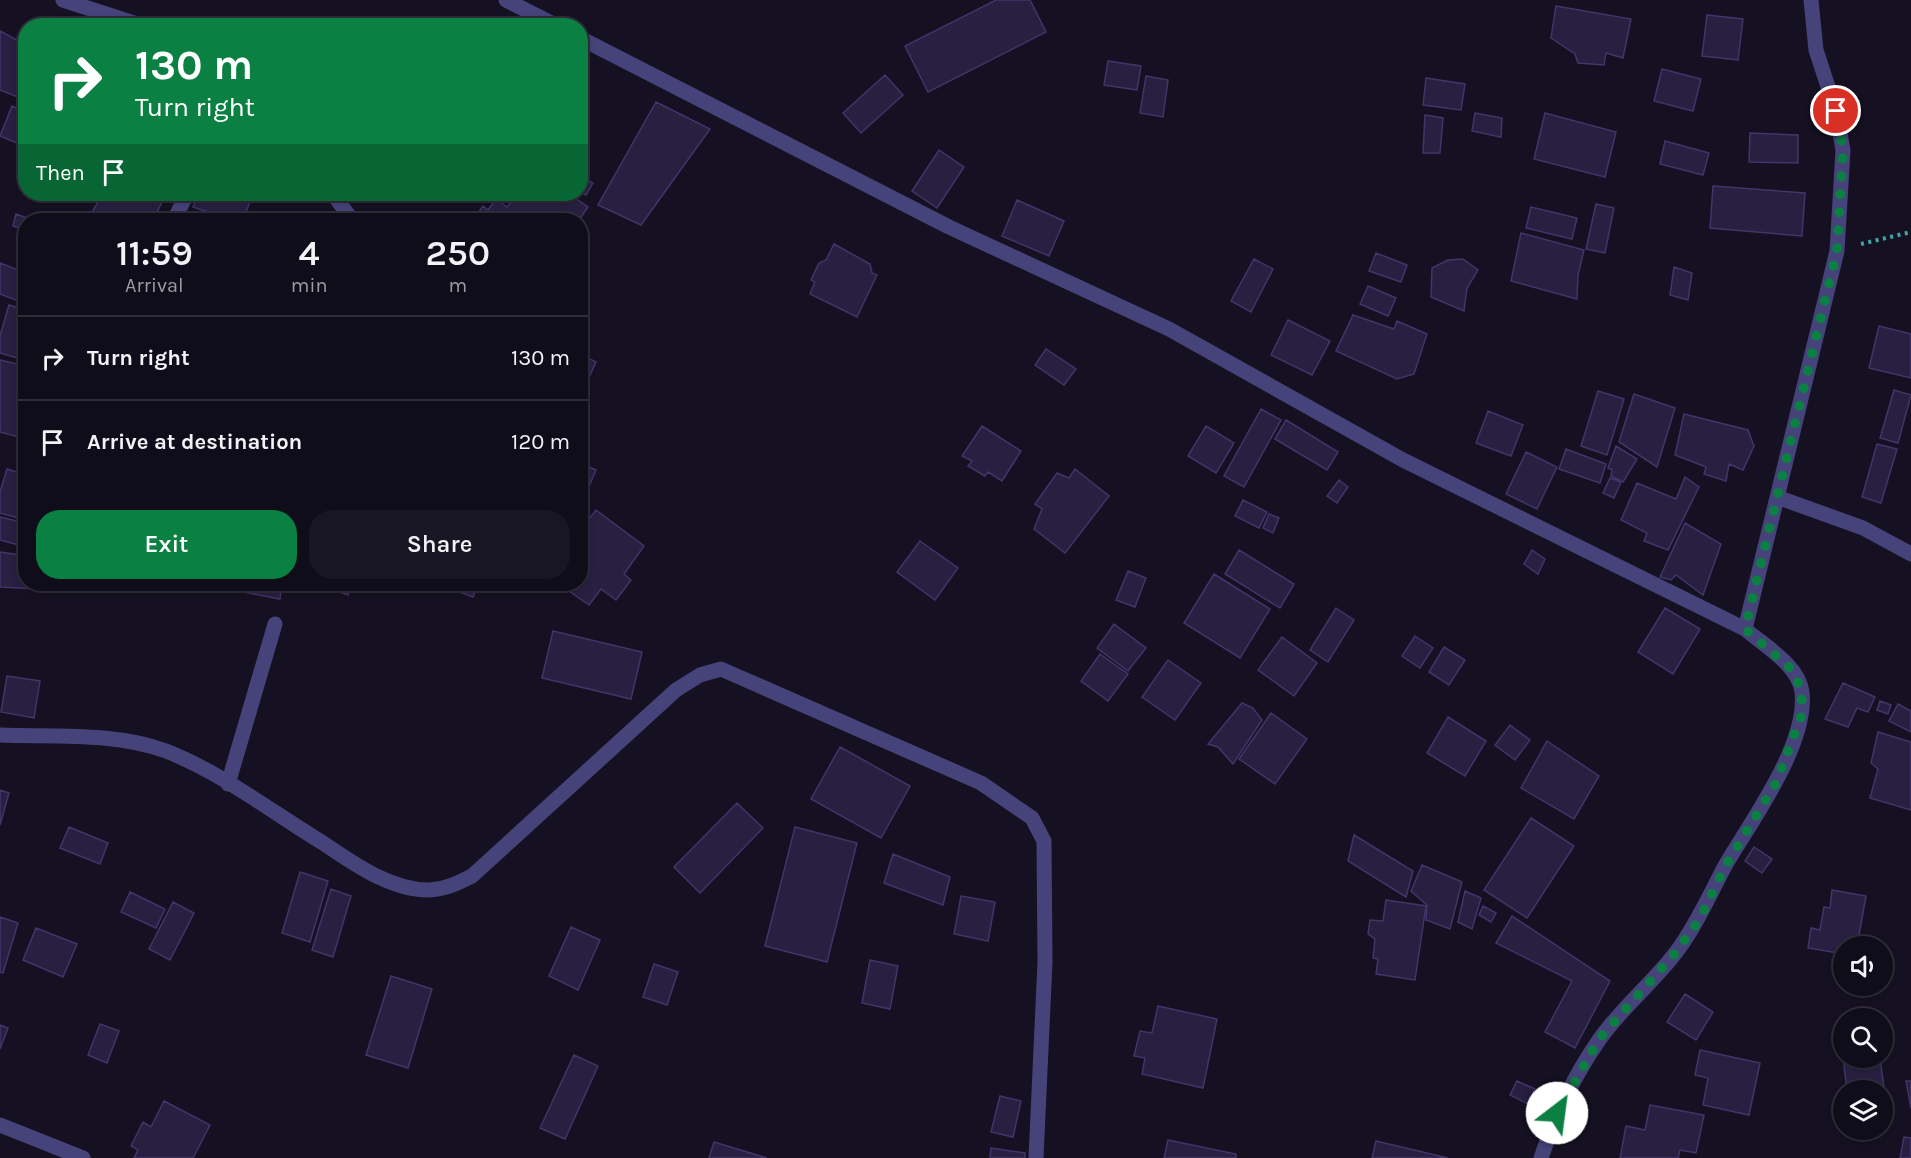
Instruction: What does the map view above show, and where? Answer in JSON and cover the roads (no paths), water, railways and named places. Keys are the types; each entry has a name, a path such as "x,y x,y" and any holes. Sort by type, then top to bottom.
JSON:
{"street":[{"path":"63,0 118,18"},
{"path":"506,0 541,18"},
{"path":"1745,629 1837,251 1843,150 1836,111 1816,50 1811,0"},
{"path":"588,42 949,227 1169,329 1403,460 1745,629 1790,668 1802,690 1801,717 1776,783 1726,865 1693,928 1676,952 1599,1039 1557,1113 1541,1158"},
{"path":"1777,497 1863,528 1911,554"},
{"path":"228,784 275,624"},
{"path":"0,735 130,740 176,756 228,784 354,863 390,882 428,890 451,887 472,876 676,690 700,675 721,669 981,783 1032,818 1044,841 1045,973 1036,1158"},
{"path":"0,1125 83,1158"}]}
